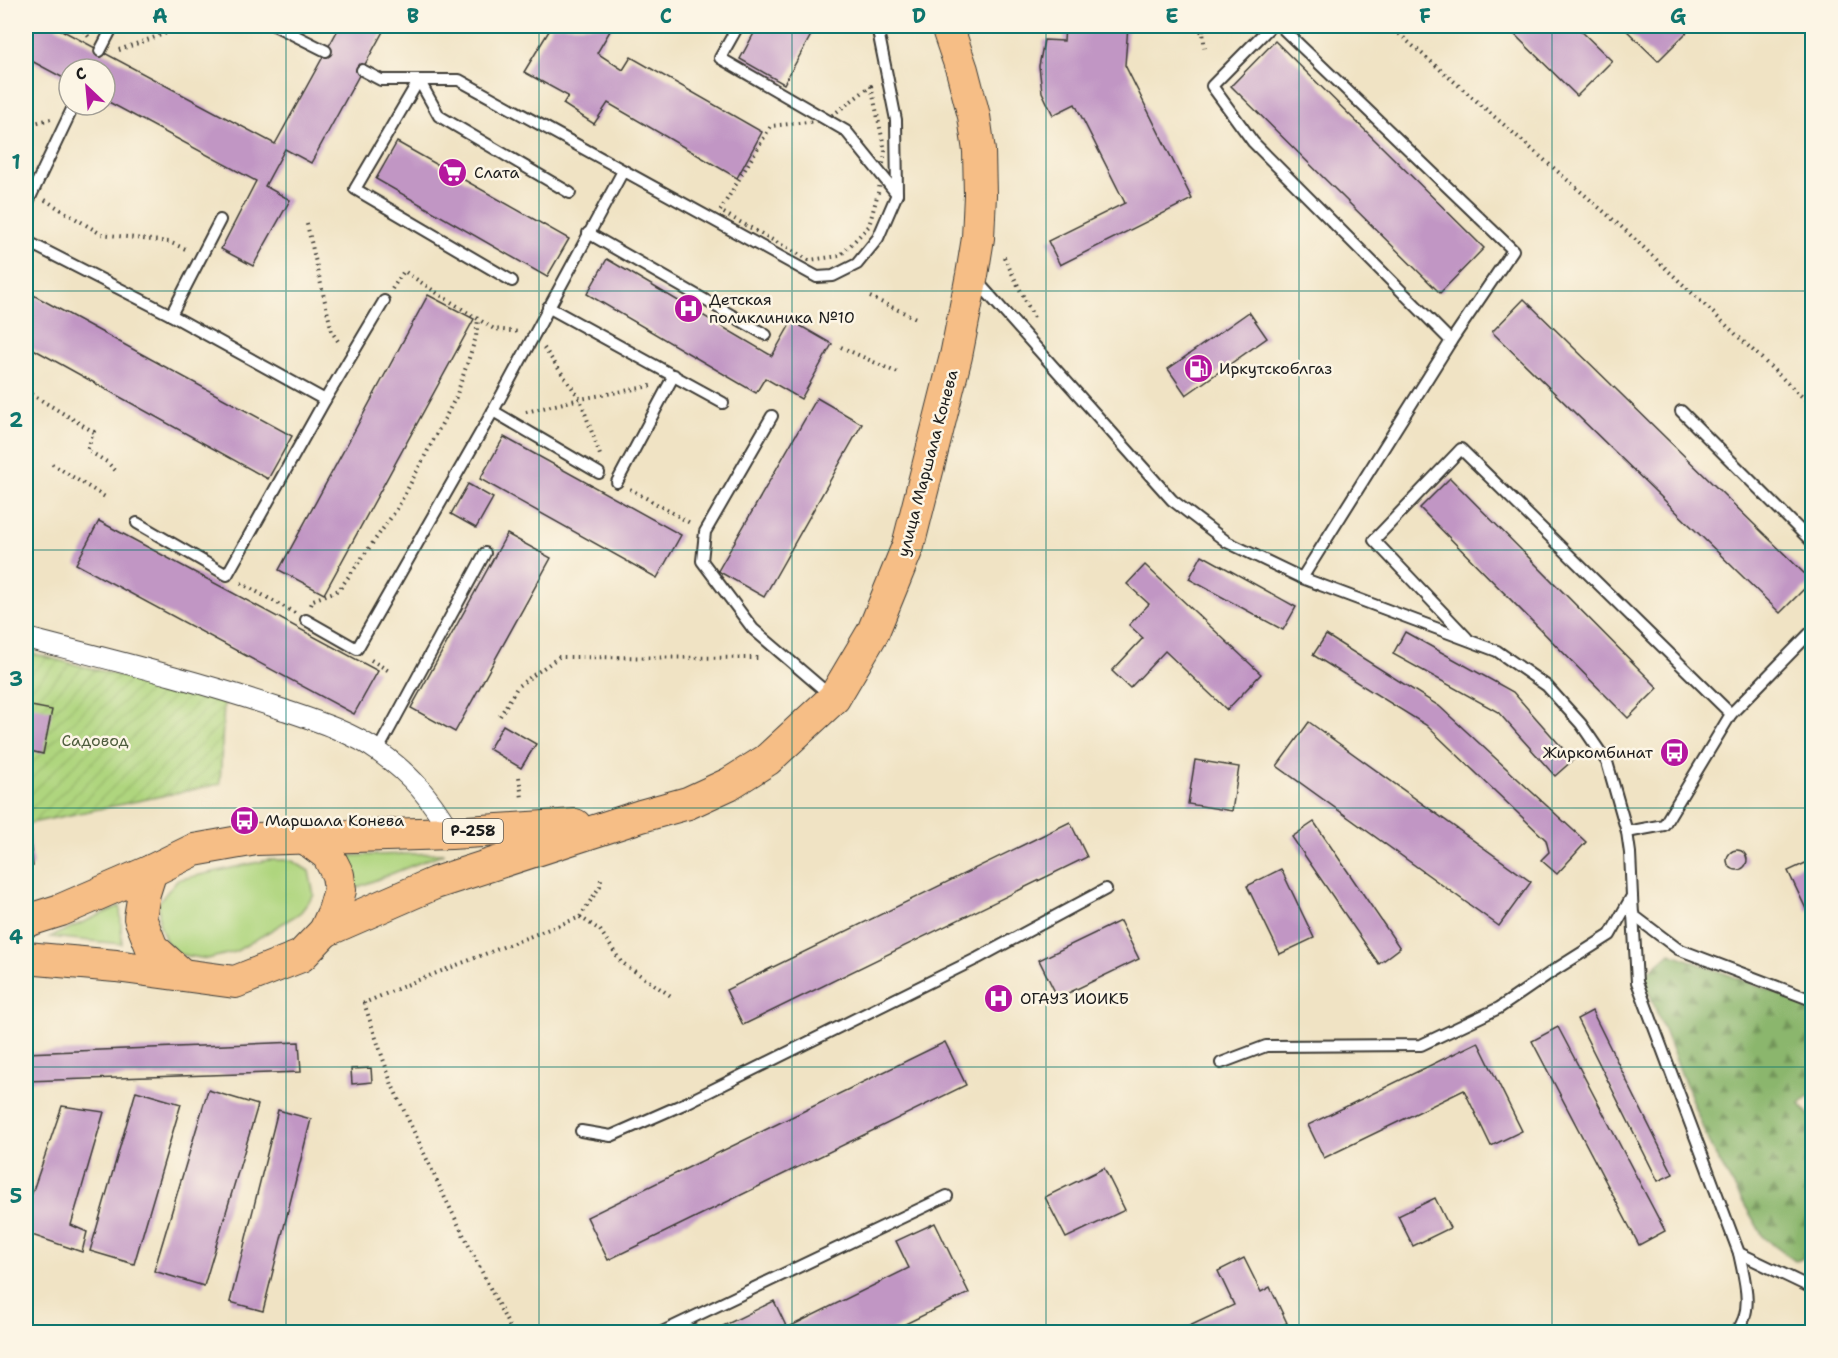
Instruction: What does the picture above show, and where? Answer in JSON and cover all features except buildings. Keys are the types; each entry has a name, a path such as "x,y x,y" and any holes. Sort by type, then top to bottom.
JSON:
{"main road":[{"name":"улица Маршала Конева","path":"641,816 688,803 729,784 767,760 834,698 873,632 908,546 956,356 978,238 979,151 968,93 947,26"},
{"name":"Р-258","path":"26,921 61,910 194,850 256,839 451,833 592,824 641,816"},
{"name":"Р-258","path":"26,958 235,982 301,956 325,931 435,883 641,816"},
{"path":"304,837 328,855 338,875 340,890 325,931"},
{"path":"151,871 144,893 140,918 152,948 181,974"}],"street":[{"path":"26,638 223,689 325,724 378,750 414,780 433,803 451,833"}],"lane":[{"path":"100,51 113,26"},
{"path":"276,26 326,51"},
{"path":"738,26 720,58 846,131 897,194"},
{"path":"362,70 381,80 459,80 817,277 833,276 857,264 878,238 897,194 896,120 877,26"},
{"path":"1271,26 1212,86 1253,141 1451,341"},
{"path":"1280,26 1514,250 1451,341 1302,578"},
{"path":"419,80 439,116 570,194"},
{"path":"419,80 355,189 512,281"},
{"path":"26,206 68,117"},
{"path":"306,620 357,648 493,411 623,171"},
{"path":"171,315 220,220"},
{"path":"588,233 766,335"},
{"path":"26,241 171,315 325,400"},
{"path":"972,275 1172,500 1227,542 1302,578 1497,651 1547,686 1581,724 1607,762 1627,832 1637,982 1739,1253 1747,1295 1743,1324 1736,1332"},
{"path":"137,523 227,575 325,400 384,301"},
{"path":"548,307 723,403"},
{"path":"617,482 674,375"},
{"path":"493,411 599,473"},
{"path":"1682,411 1812,542"},
{"path":"772,416 705,532 702,561 753,629 834,698"},
{"path":"1470,641 1374,540 1461,449 1731,714"},
{"path":"378,750 485,553"},
{"path":"1627,832 1664,825 1731,714 1812,631"},
{"path":"581,1131 611,1136 686,1103 978,958 1106,889"},
{"path":"1221,1063 1266,1047 1421,1045 1499,1008 1610,936 1632,896"},
{"path":"1633,915 1678,949 1812,1000"},
{"path":"662,1332 947,1196"},
{"path":"1739,1253 1812,1288"}],"path":[{"path":"1190,26 1203,32"},
{"path":"1203,26 1205,51"},
{"path":"1390,26 1625,230 1812,406"},
{"path":"132,44 178,29"},
{"path":"871,86 885,151 869,226 840,256 809,260 720,211 771,126 826,120 871,86"},
{"path":"26,125 42,119"},
{"path":"58,209 100,234 169,242"},
{"path":"307,224 332,332"},
{"path":"1004,257 1024,302 1039,327"},
{"path":"404,271 494,329 525,333"},
{"path":"870,297 918,319"},
{"path":"227,575 306,620 313,600 339,590 397,509 456,397 476,337 478,319"},
{"path":"841,347 900,374"},
{"path":"546,352 580,399 600,455"},
{"path":"518,414 648,385"},
{"path":"26,391 94,432 87,450 107,462 116,471"},
{"path":"52,464 105,497"},
{"path":"617,482 705,532"},
{"path":"500,716 518,686 560,657 789,658"},
{"path":"371,660 389,671"},
{"path":"519,777 522,798"},
{"path":"512,1332 392,1085 364,1003 580,917 600,886 601,879"},
{"path":"580,917 600,930 621,962 670,996"}],"green space":[{"name":"Садовод","path":"26,652 224,702 220,784 26,824"},
{"path":"444,853 353,889 341,856"},
{"path":"268,860 291,860 309,871 314,895 300,913 235,952 207,959 178,954 166,941 159,923 159,902 177,880"},
{"path":"120,906 122,944 50,937"},
{"path":"1670,953 1812,1006 1812,1093 1800,1104 1812,1119 1812,1255 1795,1261 1764,1238 1710,1146 1643,977"}],"place":[{"name":"Слата","path":"453,172"},
{"name":"Детская поликлиника №10","path":"688,308"},
{"name":"Иркутскоблгаз","path":"1198,368"},
{"name":"Жиркомбинат","path":"1674,752"},
{"name":"Маршала Конева","path":"244,820"},
{"name":"ОГАУЗ ИОИКБ","path":"999,998"}]}
